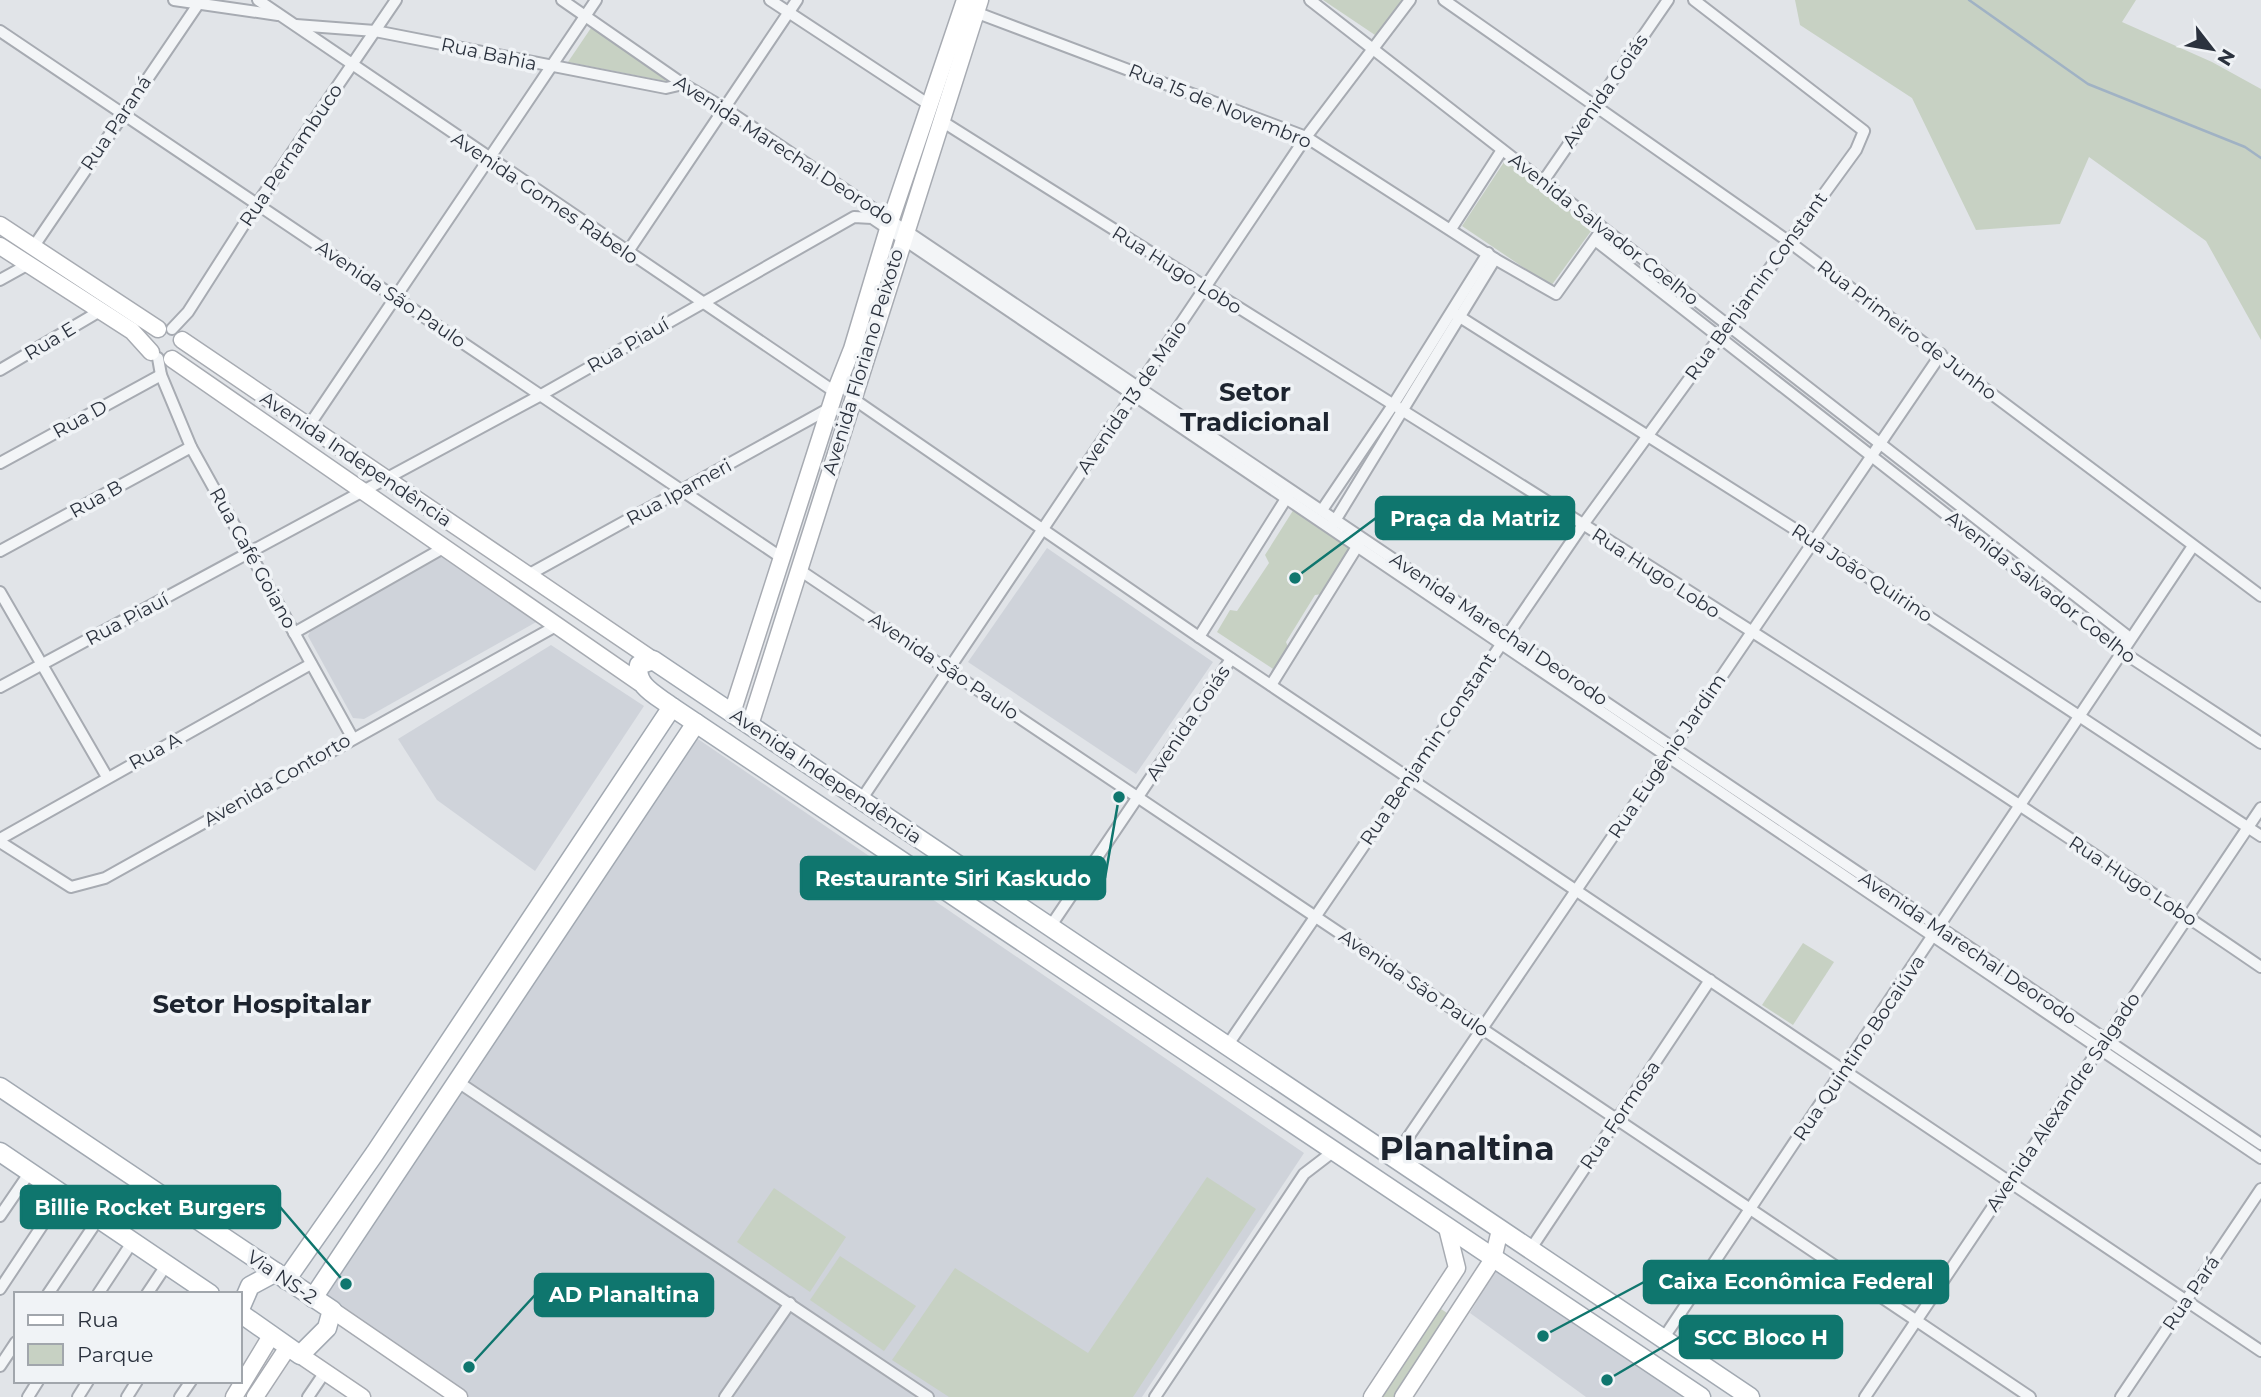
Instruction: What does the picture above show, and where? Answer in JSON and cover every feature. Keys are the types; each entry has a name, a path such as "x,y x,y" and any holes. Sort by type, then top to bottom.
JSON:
{"main road":[{"name":"Avenida Independência","path":"653,660 1750,1397"},
{"path":"640,683 637,673 639,665 653,660"},
{"name":"Avenida Independência","path":"640,683 915,871 952,892 1011,937 1079,978 1279,1117 1701,1397"},
{"path":"242,1306 250,1286 281,1276 375,1153 672,707"},
{"path":"313,1298 455,1080 696,723"},
{"path":"650,741 673,757"},
{"path":"762,766 778,760 777,744"},
{"path":"793,786 795,770 808,764"},
{"path":"599,817 621,834"},
{"path":"952,892 965,885 965,869"},
{"path":"564,872 586,886"},
{"path":"975,908 982,898 994,891"},
{"path":"493,977 519,986"},
{"name":"Via NS-2","path":"0,1087 332,1310"},
{"path":"1279,1117 1291,1117 1295,1113 1300,1095"},
{"path":"1297,1129 1305,1117 1318,1107"},
{"path":"0,1152 167,1264 203,1292"},
{"path":"375,1153 376,1174 386,1185"},
{"path":"242,1313 294,1351 327,1328 332,1310"},
{"path":"1613,1337 1620,1311"},
{"path":"1613,1337 1643,1327"}],"street":[{"path":"174,0 281,16"},
{"name":"Avenida Gomes Rabelo","path":"258,0 351,66 835,392"},
{"name":"Rua Pernambuco","path":"173,334 257,204 396,0"},
{"name":"Avenida Marechal Deorodo","path":"562,0 683,84 724,108 1134,397 1499,645 1670,752"},
{"path":"308,427 596,0"},
{"path":"770,0 928,104"},
{"path":"627,253 797,0"},
{"name":"Avenida Salvador Coelho","path":"1310,0 2130,638"},
{"name":"Avenida 13 de Maio","path":"861,800 1306,137 1374,51 1410,0"},
{"name":"Rua Primeiro de Junho","path":"1444,0 1597,104 1788,242 2261,596"},
{"name":"Avenida Goiás","path":"1542,183 1668,0"},
{"name":"Rua Benjamin Constant","path":"1227,1046 1581,526 1856,150 1864,131 1694,0"},
{"name":"Rua Paraná","path":"33,246 199,2"},
{"name":"Avenida Floriano Peixoto","path":"732,713 835,392 940,120 947,74 973,4"},
{"name":"Rua 15 de Novembro","path":"973,4 1306,137 1491,256 1556,294 1595,240"},
{"name":"Rua Bahia","path":"294,25 375,31 666,88 683,84"},
{"name":"Avenida São Paulo","path":"0,31 782,558"},
{"name":"Avenida Floriano Peixoto","path":"750,725 852,398 880,322 896,229 928,104 947,74"},
{"name":"Rua Hugo Lobo","path":"940,120 1750,633 2261,967"},
{"path":"1451,229 1502,150"},
{"name":"Rua Piauí","path":"0,687 541,395 854,217 872,218"},
{"name":"Avenida Marechal Deorodo","path":"872,218 896,229 1140,386 1507,634 1670,752 2102,1045 2261,1158"},
{"name":"Avenida Independência","path":"0,225 173,334 653,660"},
{"path":"1595,240 1603,226"},
{"name":"Avenida Salvador Coelho","path":"1595,240 2121,651 2261,743"},
{"name":"Avenida Independência","path":"0,246 132,331 160,356 365,491 640,683"},
{"path":"0,280 24,262 33,246"},
{"path":"1330,530 1398,408 1491,256"},
{"name":"Rua E","path":"0,370 100,311"},
{"name":"Rua João Quirino","path":"1455,315 1812,540 2261,836"},
{"path":"862,317 870,326 880,322"},
{"path":"173,334 178,355 160,356 149,343 173,334"},
{"path":"852,349 861,347 868,358"},
{"name":"Rua Eugênio Jardim","path":"1394,1158 1941,354"},
{"name":"Rua Café Goiano","path":"160,356 161,375 191,447 352,737"},
{"name":"Rua D","path":"0,463 161,375"},
{"path":"852,398 1231,659 2261,1351"},
{"name":"Rua Ipameri","path":"528,575 830,408"},
{"path":"1322,510 1398,408"},
{"name":"Rua B","path":"0,551 191,447"},
{"path":"810,472 811,482 816,485 821,485 827,478"},
{"path":"1199,637 1292,489"},
{"path":"801,501 811,494 818,501 818,506"},
{"path":"295,633 440,544 434,528 443,522 450,523"},
{"path":"1271,685 1363,537"},
{"name":"Rua Quintino Bocaiúva","path":"1663,1339 2193,546"},
{"path":"497,584 508,587 514,583 517,575 513,565"},
{"name":"Avenida São Paulo","path":"799,569 2030,1397"},
{"path":"0,592 107,777"},
{"name":"Avenida Contorto","path":"1,844 71,887 82,887 105,878 352,737 556,626"},
{"path":"757,635 775,643"},
{"path":"610,664 622,656 625,642"},
{"name":"Avenida Goiás","path":"1050,927 1231,659"},
{"name":"Rua A","path":"1,844 107,777 311,664"},
{"name":"Avenida Alexandre Salgado","path":"1865,1397 2261,808"},
{"name":"Rua Formosa","path":"1530,1250 1710,980"},
{"name":"Avenida Marechal Deorodo","path":"2102,1045 2261,1144"},
{"path":"455,1080 928,1397"},
{"path":"1155,1397 1304,1174 1334,1151"},
{"path":"0,1216 30,1172"},
{"name":"Rua Pará","path":"2121,1397 2261,1189"},
{"path":"0,1289 63,1194"},
{"path":"49,1292 99,1218"},
{"path":"1372,1397 1457,1268 1447,1228"},
{"path":"1403,1397 1493,1259 1500,1230"},
{"path":"98,1292 133,1241"},
{"path":"148,1292 167,1264"},
{"path":"1435,1301 1451,1307 1456,1315"},
{"path":"725,1397 790,1303"},
{"name":"Via NS-2","path":"332,1310 459,1397"},
{"path":"234,1397 271,1336"},
{"path":"0,1366 14,1345"},
{"path":"255,1397 294,1351 360,1396"},
{"path":"308,1397 325,1372"}],"shaded area":[{"path":"1047,548 1213,662 1136,774 968,662"},
{"path":"444,554 538,621 364,719 353,718 308,636 311,629"},
{"path":"551,645 644,706 535,871 437,800 398,739"},
{"path":"695,737 1304,1153 1142,1397 469,1397 327,1301 324,1292"},
{"path":"1497,1266 1692,1397 1586,1397 1470,1313"}],"green space":[{"path":"1323,0 1405,0 1378,37"},
{"path":"1795,0 2136,0 2122,22 2212,62 2261,89 2261,340 2206,241 2089,157 2060,224 1976,230 1912,98 1800,25"},
{"path":"593,25 671,77 665,81 568,62"},
{"path":"1506,159 1594,227 1551,286 1462,226"},
{"path":"1294,509 1351,549 1323,594 1315,595 1286,642 1288,647 1273,669 1217,632 1230,610 1237,611 1269,563 1265,555"},
{"path":"1803,943 1834,962 1793,1025 1762,1005"},
{"path":"1207,1177 1256,1209 1133,1397 949,1397 892,1360 955,1268 1088,1353"},
{"path":"774,1188 846,1237 810,1292 737,1242"},
{"path":"840,1256 916,1306 884,1351 810,1300"},
{"path":"1438,1307 1450,1315 1396,1397 1379,1397"}],"waterway":[{"path":"1969,0 2088,84 2245,147 2261,158"}],"place":[{"name":"Praça da Matriz","path":"1295,578"},
{"name":"Restaurante Siri Kaskudo","path":"1119,797"},
{"name":"Billie Rocket Burgers","path":"346,1284"},
{"name":"Caixa Econômica Federal","path":"1543,1336"},
{"name":"AD Planaltina","path":"469,1367"},
{"name":"SCC Bloco H","path":"1607,1380"}],"district":[{"name":"Setor Tradicional","path":"1255,407"},
{"name":"Setor Hospitalar","path":"262,1004"},
{"name":"Planaltina","path":"1467,1148"}]}
